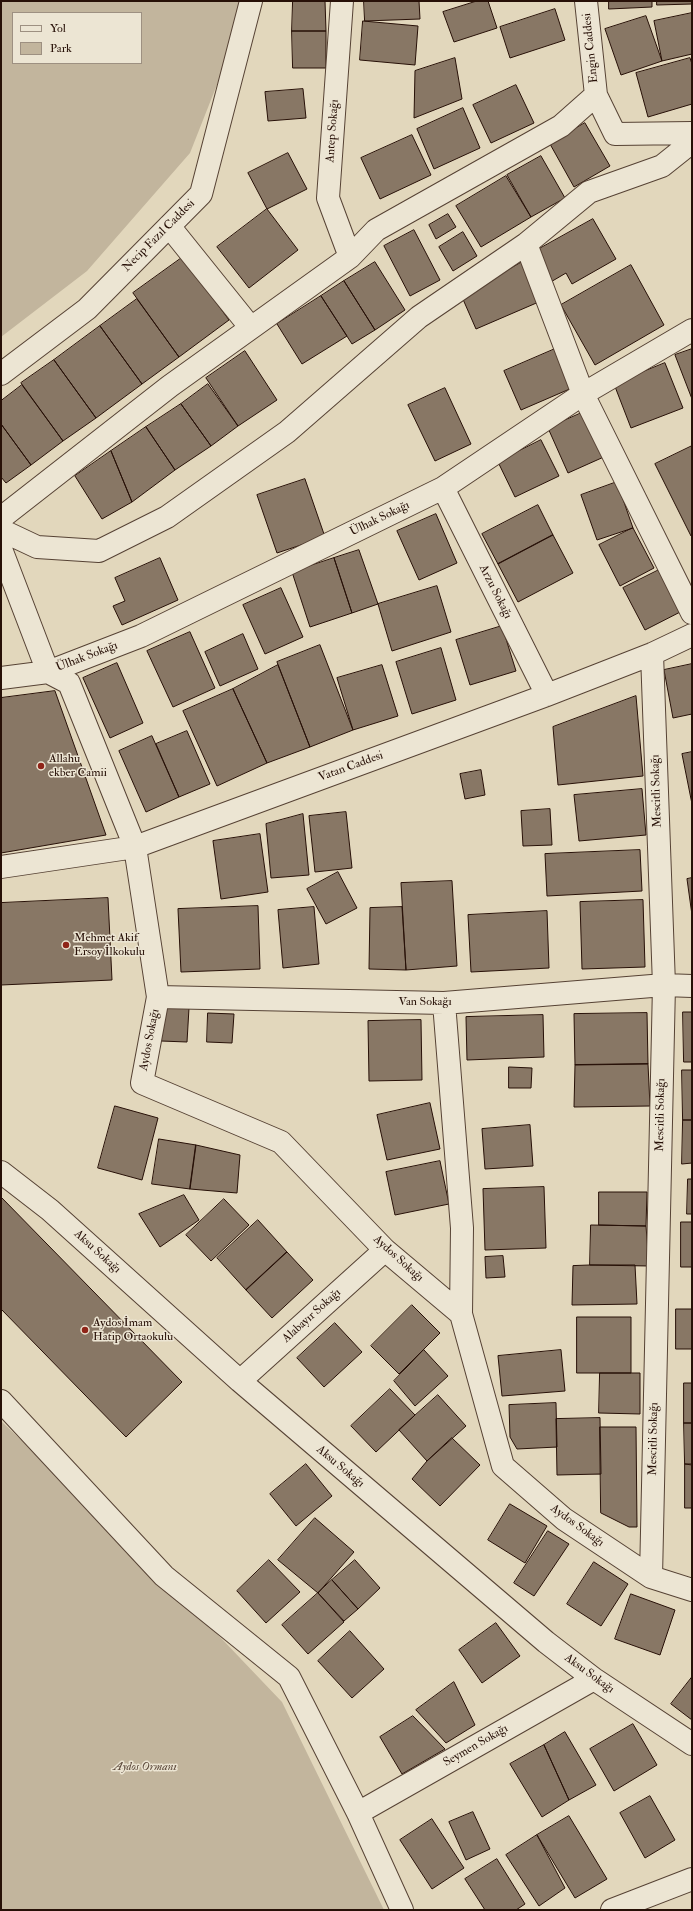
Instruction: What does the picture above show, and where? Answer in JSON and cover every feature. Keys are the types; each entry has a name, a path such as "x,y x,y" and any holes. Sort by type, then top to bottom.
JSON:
{"street":[{"name":"Necip Fazıl Caddesi","path":"1,374 87,309 201,194 251,1"},
{"name":"Antep Sokağı","path":"342,1 328,198 350,257"},
{"name":"Engin Caddesi","path":"586,1 596,95 615,134 692,133"},
{"path":"1,518 170,386 350,257 376,230 562,126 596,95"},
{"path":"1,530 37,548 99,551 167,517 287,432 419,317 526,244 589,192 662,166 692,142"},
{"path":"169,226 251,328"},
{"path":"526,244 583,394 692,613"},
{"name":"Ülhak Sokağı","path":"1,678 48,672 142,636 443,488 583,394 692,330"},
{"name":"Arzu Sokağı","path":"443,488 547,695"},
{"name":"Ülhak Sokağı","path":"1,550 48,672"},
{"name":"Vatan Caddesi","path":"1,867 135,847 547,695 652,654 692,635"},
{"name":"Mescitli Sokağı","path":"651,1577 664,985 652,654"},
{"name":"Aydos Sokağı","path":"48,672 69,683 135,847 158,997 142,1083 281,1142 385,1250 461,1314"},
{"name":"Van Sokağı","path":"158,997 444,1003 664,985 692,986"},
{"name":"Aydos Sokağı","path":"444,1003 462,1228 461,1314 504,1466 564,1519 651,1577 692,1590"},
{"name":"Aksu Sokağı","path":"1,1172 50,1210 240,1382 546,1642 594,1679 692,1744"},
{"name":"Alabayır Sokağı","path":"240,1382 385,1250"},
{"path":"1,1401 164,1576 289,1678 358,1813 402,1910"},
{"name":"Seymen Sokağı","path":"358,1813 594,1679"},
{"path":"612,1910 692,1879"}],"green space":[{"path":"1,1 250,1 190,153 87,271 1,337"},
{"name":"Aydos Ormanı","path":"1,1421 137,1550 282,1702 384,1910 1,1910"}],"building":[{"path":"293,1 325,1 326,31 292,31"},
{"path":"364,1 419,1 420,19 365,21"},
{"path":"477,1 488,1 497,28 454,42 443,12"},
{"path":"609,1 652,1 652,7 609,9"},
{"path":"657,1 692,1 692,4 657,5"},
{"path":"555,9 565,40 510,58 500,27"},
{"path":"692,13 692,54 662,61 654,21"},
{"path":"646,16 662,61 621,75 605,29"},
{"path":"363,21 418,26 415,65 360,60"},
{"path":"292,31 326,31 326,68 293,68"},
{"path":"455,58 462,99 414,118 415,71"},
{"path":"690,58 692,64 692,104 648,117 636,73"},
{"path":"516,85 534,123 491,143 473,105"},
{"path":"303,89 306,118 268,121 265,92"},
{"path":"463,108 480,148 434,169 417,129"},
{"path":"585,123 610,166 574,187 550,144"},
{"path":"412,135 431,175 380,199 361,158"},
{"path":"288,153 307,189 267,209 248,173"},
{"path":"541,156 565,198 531,217 507,175"},
{"path":"506,176 531,217 481,247 456,206"},
{"path":"267,209 298,250 249,288 217,247"},
{"path":"448,214 456,227 436,239 429,225"},
{"path":"593,219 616,259 572,284 566,273 549,283 532,253"},
{"path":"414,230 440,280 410,296 384,246"},
{"path":"463,232 477,256 453,271 439,247"},
{"path":"183,257 229,320 179,357 133,293"},
{"path":"524,261 541,301 476,329 462,297"},
{"path":"375,262 405,310 375,330 344,281"},
{"path":"631,265 664,325 595,365 561,305"},
{"path":"344,281 375,330 352,344 321,296"},
{"path":"321,296 347,336 302,364 277,324"},
{"path":"137,299 179,357 142,384 100,326"},
{"path":"100,326 142,384 96,418 54,360"},
{"path":"555,349 572,388 521,410 504,371"},
{"path":"692,349 692,399 675,355"},
{"path":"245,351 277,400 238,426 206,378"},
{"path":"54,360 96,418 63,441 21,383"},
{"path":"665,363 683,408 631,428 614,384"},
{"path":"208,384 238,426 211,446 181,404"},
{"path":"22,385 63,441 31,465 1,424 1,401"},
{"path":"445,388 471,444 435,461 408,405"},
{"path":"181,404 211,446 175,470 146,427"},
{"path":"586,411 606,456 568,473 548,428"},
{"path":"1,424 31,465 6,483 1,477"},
{"path":"146,427 175,470 132,502 111,451"},
{"path":"541,440 559,476 515,497 498,462"},
{"path":"692,446 692,535 691,536 655,464"},
{"path":"111,451 132,502 102,519 75,476"},
{"path":"305,479 325,537 277,553 257,495"},
{"path":"617,482 633,528 597,540 581,495"},
{"path":"538,505 553,535 498,564 482,534"},
{"path":"436,514 457,563 419,580 397,531"},
{"path":"633,528 654,568 620,586 599,545"},
{"path":"553,535 573,573 518,602 498,564"},
{"path":"359,550 378,604 352,613 334,558"},
{"path":"160,558 178,600 122,625 113,606 125,601 115,578"},
{"path":"334,558 352,613 310,627 292,572"},
{"path":"667,566 688,608 645,630 623,588"},
{"path":"437,586 451,632 392,651 378,604"},
{"path":"281,588 303,637 265,654 243,605"},
{"path":"502,626 516,671 470,685 456,640"},
{"path":"190,632 215,688 173,707 147,651"},
{"path":"243,634 258,669 220,686 205,652"},
{"path":"320,645 353,730 310,747 277,662"},
{"path":"441,648 456,700 412,714 396,662"},
{"path":"117,663 143,723 110,738 83,678"},
{"path":"692,664 692,714 673,718 664,670"},
{"path":"278,665 310,747 267,763 233,689"},
{"path":"382,665 398,716 353,730 337,678"},
{"path":"233,689 267,763 217,786 183,711"},
{"name":"Allahu ekber Camii","path":"55,691 106,835 1,853 1,698"},
{"path":"636,696 643,776 558,785 553,727"},
{"path":"187,731 210,784 179,797 156,744"},
{"path":"152,736 179,797 146,812 119,751"},
{"path":"692,752 692,804 682,754"},
{"path":"481,770 485,795 465,799 460,774"},
{"path":"642,789 646,835 579,841 574,795"},
{"path":"550,809 552,845 523,846 521,811"},
{"path":"346,812 352,868 315,872 309,816"},
{"path":"303,814 309,875 271,878 266,824"},
{"path":"260,834 268,892 221,899 213,841"},
{"path":"640,850 642,891 547,896 545,854"},
{"path":"338,872 357,908 326,924 307,889"},
{"path":"692,878 692,915 687,879"},
{"path":"452,881 457,966 406,970 401,883"},
{"path":"108,898 112,980 1,985 1,903"},
{"path":"643,900 645,967 582,969 580,902"},
{"path":"258,906 260,969 181,972 178,909"},
{"path":"314,907 319,964 283,968 278,910"},
{"path":"402,907 406,970 369,969 370,908"},
{"path":"547,911 549,968 471,972 468,915"},
{"path":"163,1007 189,1008 187,1042 161,1041"},
{"path":"683,1012 692,1012 692,1062 684,1062"},
{"path":"208,1013 234,1014 232,1043 207,1042"},
{"path":"647,1013 648,1064 575,1065 574,1014"},
{"path":"543,1015 544,1057 467,1060 466,1017"},
{"path":"421,1020 422,1080 369,1081 368,1021"},
{"path":"648,1064 650,1106 574,1107 575,1065"},
{"path":"509,1067 532,1068 531,1088 509,1088"},
{"path":"682,1070 692,1070 692,1120 683,1120"},
{"path":"430,1103 440,1149 387,1160 377,1115"},
{"path":"115,1106 158,1118 142,1180 98,1168"},
{"path":"683,1120 692,1120 692,1163 682,1164"},
{"path":"530,1125 533,1166 485,1169 482,1129"},
{"path":"159,1139 196,1145 190,1189 152,1184"},
{"path":"196,1145 240,1155 237,1193 190,1189"},
{"path":"440,1161 449,1204 395,1215 386,1172"},
{"path":"688,1179 692,1179 692,1214 687,1214"},
{"path":"544,1187 546,1248 485,1250 483,1189"},
{"path":"599,1192 647,1192 646,1226 599,1225"},
{"path":"184,1195 199,1220 160,1247 139,1214"},
{"path":"1,1197 182,1382 126,1437 1,1309"},
{"path":"224,1199 249,1225 211,1261 186,1235"},
{"path":"258,1220 287,1252 246,1290 217,1258"},
{"path":"681,1222 692,1222 692,1267 681,1267"},
{"path":"591,1225 646,1226 649,1266 590,1265"},
{"path":"287,1252 313,1280 272,1318 246,1290"},
{"path":"503,1256 505,1277 486,1278 485,1257"},
{"path":"635,1265 637,1304 572,1305 573,1266"},
{"path":"412,1305 440,1333 399,1374 371,1346"},
{"path":"676,1309 692,1309 692,1349 676,1349"},
{"path":"577,1317 631,1317 631,1373 577,1373"},
{"path":"335,1323 362,1352 324,1387 297,1358"},
{"path":"424,1350 448,1376 415,1406 394,1381"},
{"path":"561,1350 565,1391 502,1396 498,1356"},
{"path":"600,1373 640,1373 640,1414 599,1413"},
{"path":"684,1383 692,1383 692,1423 684,1423"},
{"path":"390,1389 415,1415 376,1452 351,1426"},
{"path":"438,1395 466,1426 427,1461 399,1430"},
{"path":"556,1403 557,1447 517,1449 510,1437 509,1405"},
{"path":"600,1418 601,1474 557,1475 556,1419"},
{"path":"684,1423 692,1423 692,1464 685,1464"},
{"path":"600,1427 636,1427 637,1527 629,1527 601,1513"},
{"path":"452,1438 480,1465 440,1506 412,1479 427,1461"},
{"path":"306,1464 332,1496 296,1526 270,1494"},
{"path":"685,1464 692,1465 692,1508 685,1508"},
{"path":"510,1504 547,1526 525,1563 488,1540"},
{"path":"315,1518 354,1552 318,1593 278,1560"},
{"path":"548,1531 569,1544 534,1596 514,1583"},
{"path":"269,1560 300,1592 266,1623 237,1591"},
{"path":"355,1560 380,1588 358,1609 332,1580"},
{"path":"594,1562 628,1584 601,1626 567,1604"},
{"path":"332,1580 358,1609 344,1621 318,1593"},
{"path":"318,1593 344,1622 308,1654 282,1625"},
{"path":"631,1594 675,1610 660,1655 615,1639"},
{"path":"496,1623 520,1656 482,1683 459,1650"},
{"path":"350,1631 384,1669 352,1698 318,1661"},
{"path":"692,1677 692,1720 671,1704"},
{"path":"454,1682 475,1725 446,1743 416,1710"},
{"path":"413,1716 445,1749 402,1774 380,1737"},
{"path":"633,1724 657,1765 614,1791 590,1749"},
{"path":"565,1732 596,1785 569,1800 544,1745"},
{"path":"544,1745 569,1800 542,1817 510,1764"},
{"path":"650,1796 675,1840 645,1858 620,1813"},
{"path":"473,1812 490,1849 466,1860 449,1822"},
{"path":"569,1816 607,1879 575,1898 537,1835"},
{"path":"432,1819 464,1868 432,1889 400,1840"},
{"path":"537,1835 565,1888 539,1906 506,1855"},
{"path":"497,1859 525,1904 516,1910 485,1910 465,1879"}],"place":[{"name":"Allahu ekber Camii","path":"41,766"},
{"name":"Mehmet Akif Ersoy İlkokulu","path":"66,945"},
{"name":"Aydos İmam Hatip Ortaokulu","path":"85,1330"}]}
